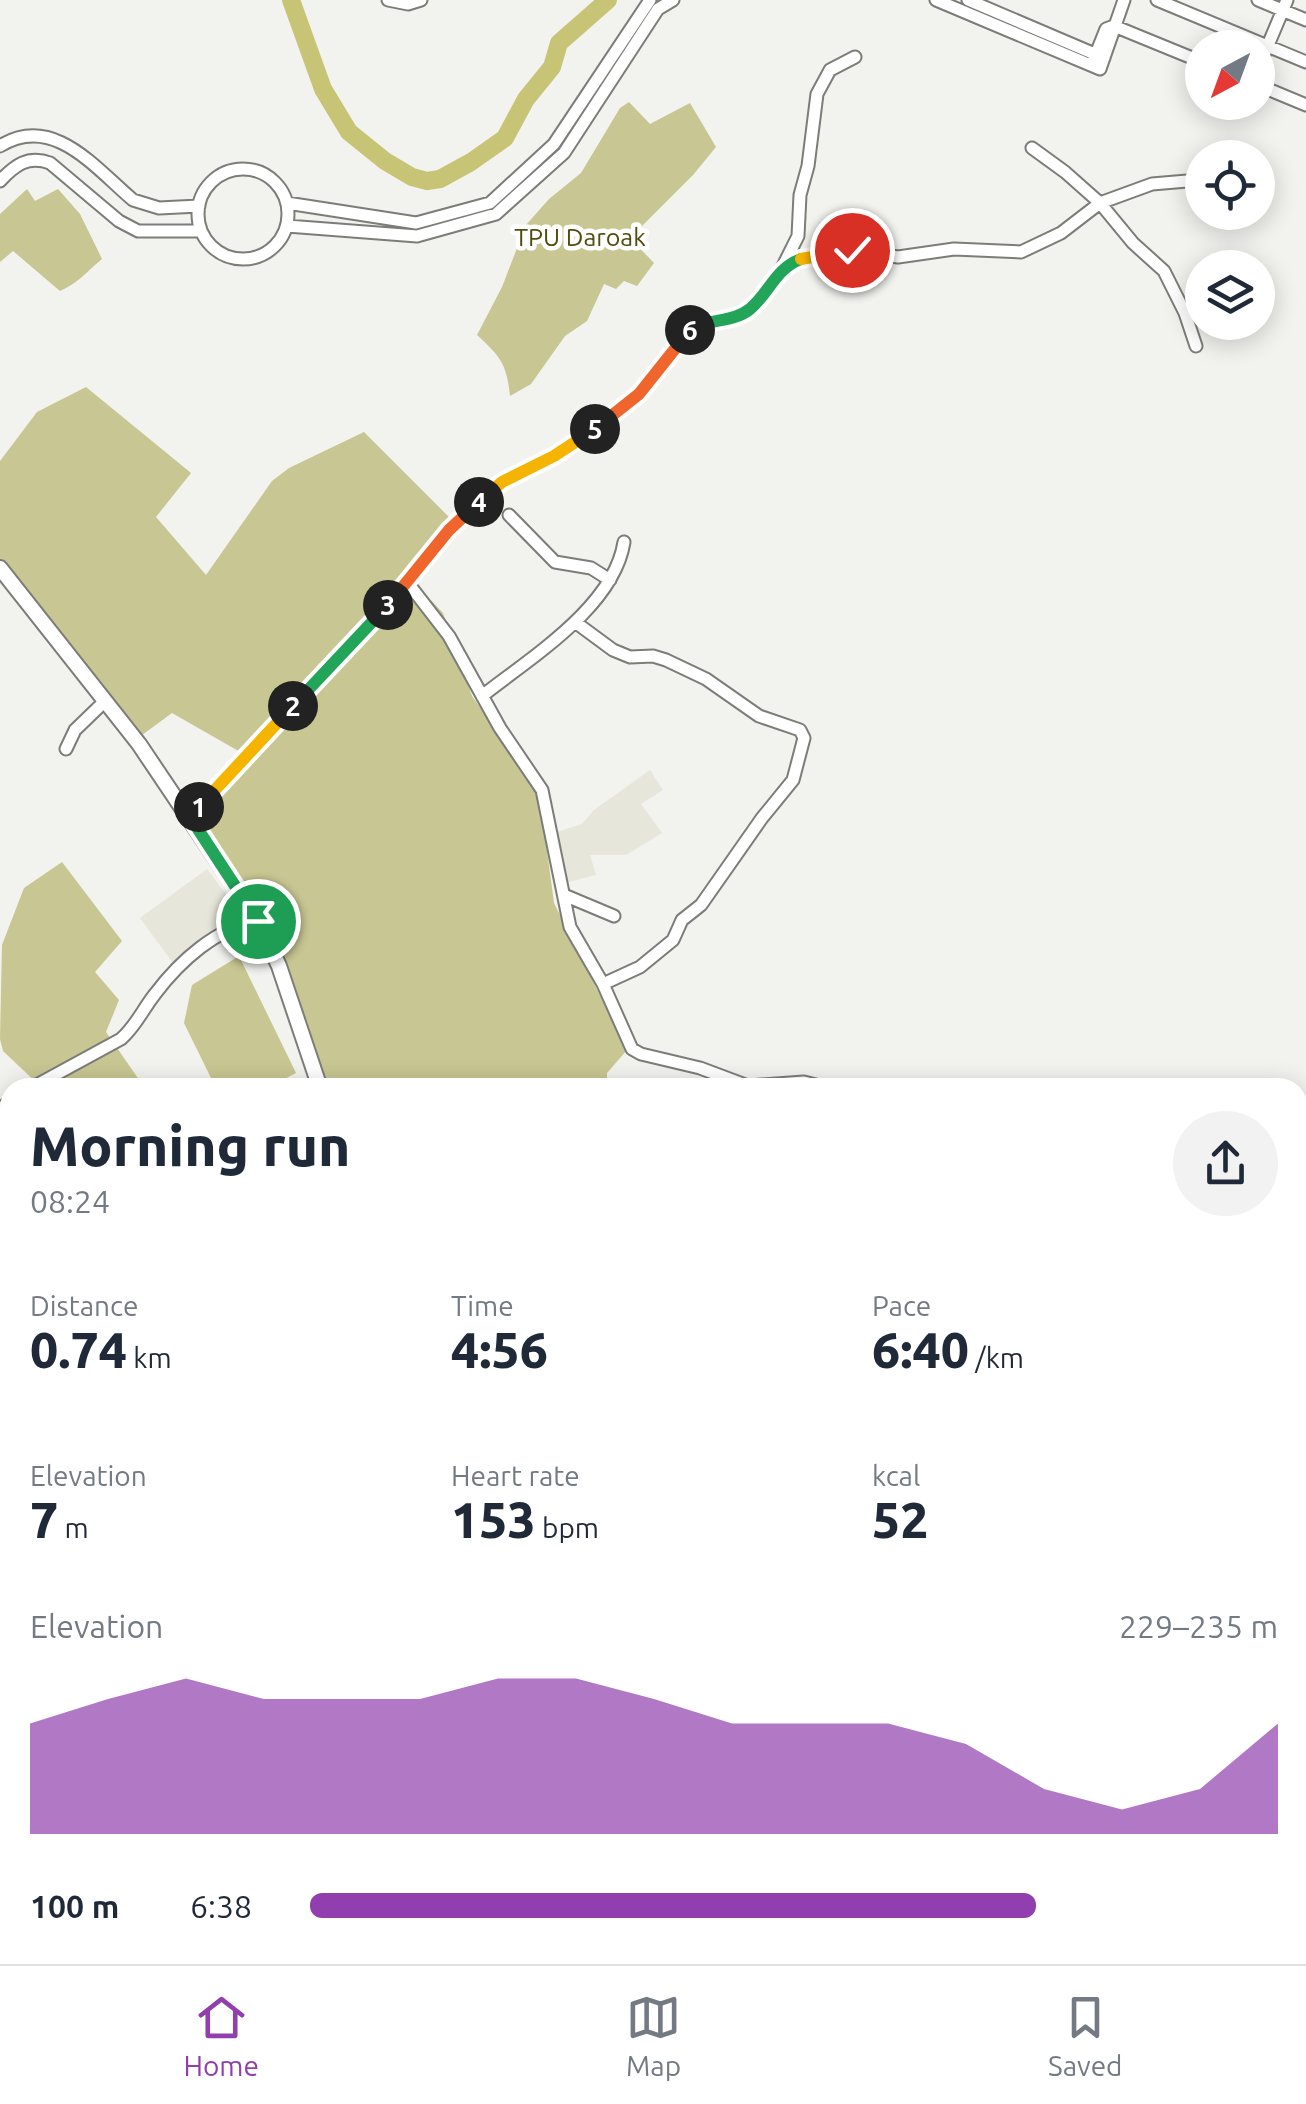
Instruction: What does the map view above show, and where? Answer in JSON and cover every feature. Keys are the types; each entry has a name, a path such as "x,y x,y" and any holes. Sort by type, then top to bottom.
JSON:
{"main road":[{"path":"1,572 139,744 258,921 279,966 315,1078"}],"street":[{"path":"388,0 408,4 421,0"},
{"path":"288,203 416,223 490,203 554,144 650,0"},
{"path":"287,226 416,236 496,214 564,152 658,9 673,0"},
{"path":"936,0 1097,59"},
{"path":"968,0 1097,59"},
{"path":"1114,26 1124,0"},
{"path":"1157,0 1229,30"},
{"path":"1258,0 1285,5 1306,20"},
{"path":"1275,30 1285,5"},
{"path":"1097,59 1106,29 1114,26 1185,55"},
{"path":"1275,49 1306,62"},
{"path":"190,817 408,583 449,530 486,495 611,419 639,394 692,328 748,312 782,268 798,236 800,195 808,166 817,94 830,70 855,57"},
{"path":"1275,92 1306,106"},
{"path":"0,146 27,134 44,134 62,141 145,206 199,206"},
{"path":"1032,148 1100,202 1133,243 1164,272 1185,313 1196,346"},
{"path":"0,181 24,161 39,160 50,164 119,222 138,231 201,232"},
{"path":"254,170 275,182 288,203 287,226 277,246 242,260 218,252 201,232 199,206 209,184 218,176 254,170"},
{"path":"782,268 798,260 852,250 898,257 954,249 1021,252 1061,233 1100,202 1152,184 1185,181"},
{"path":"510,515 555,562 591,568 610,580"},
{"path":"482,696 576,622 620,564 624,542"},
{"path":"408,583 449,636 542,790 570,927 604,984 632,1049 727,1078"},
{"path":"576,622 614,650 630,656 654,656 706,678 758,716 800,730 804,738 794,780 701,905 682,920 673,940 640,967 604,984"},
{"path":"66,749 75,730 104,702"},
{"path":"564,894 614,916"},
{"path":"49,1078 121,1039 178,966 229,928 258,921"},
{"path":"0,1330 0,1348"}],"shaded area":[{"path":"650,770 663,790 641,804 662,833 626,855 590,855 596,875 565,883 554,833 582,824 594,810"},
{"path":"207,869 243,917 176,967 140,918"}],"green space":[{"name":"TPU Daroak","path":"629,102 650,124 690,103 716,147 630,238 654,263 637,286 624,281 616,289 604,284 587,321 565,336 531,384 510,396 501,361 477,335 502,287 526,225 549,199 581,173 620,108"},
{"path":"27,189 35,201 58,189 80,214 102,259 60,291 13,251 0,262 0,214"},
{"path":"86,387 191,473 156,517 206,575 272,481 289,468 364,432 449,517 408,576 443,613 472,696 539,791 554,903 627,1050 607,1078 314,1078 262,930 185,814 242,753 172,713 134,741 0,564 0,461 37,412"},
{"path":"62,862 122,941 95,972 119,1000 106,1032 138,1078 32,1078 3,1051 2,945 24,888"},
{"path":"239,956 296,1073 286,1078 211,1078 184,1023 192,985"}],"waterway":[{"path":"291,0 323,89 349,132 385,161 427,181 440,179 471,162 505,138 526,99 552,67 559,43 608,0"}],"route":[{"path":"258,921 190,817 408,583 449,530 486,495 611,419 639,394 692,328 748,312 782,268 798,260 852,250"}]}
